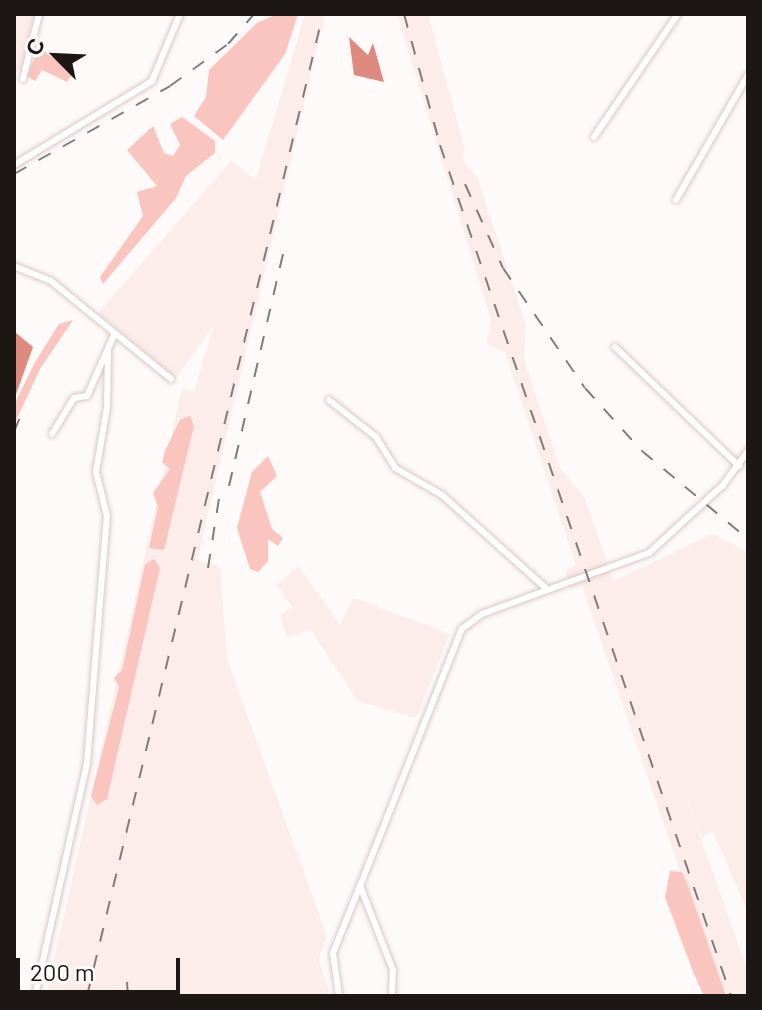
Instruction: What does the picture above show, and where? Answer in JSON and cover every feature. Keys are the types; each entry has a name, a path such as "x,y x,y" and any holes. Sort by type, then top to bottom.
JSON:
{"street":[{"path":"23,79 39,14"},
{"path":"14,165 152,81 180,14"},
{"path":"594,137 678,14"},
{"path":"676,200 748,75"},
{"path":"14,266 51,281 171,379"},
{"path":"52,434 74,398 87,396 114,335"},
{"path":"615,347 739,466"},
{"path":"35,996 87,763 107,516 96,472 107,407 108,349"},
{"path":"329,400 376,437 395,468 442,495 548,590"},
{"path":"339,996 333,953 462,629 482,614 649,553 704,505 739,466 748,451"},
{"path":"360,886 393,970 392,996"}],"shaded area":[{"path":"14,14 34,14 20,70 14,73"},
{"path":"277,14 298,14 285,54 223,140 194,116 206,97 209,70 257,23"},
{"path":"305,14 325,14 197,561 220,566 227,659 327,937 318,959 331,996 46,996 182,389 194,392 214,325 176,378 98,313 231,161 256,180"},
{"path":"397,14 428,14 465,150 462,160 477,177 526,325 524,359 560,468 585,498 613,581 713,534 748,553 748,912 713,832 702,837 685,794 748,972 748,996 723,996 582,586 571,589 565,571 576,565 505,352 487,344 491,320"},
{"path":"349,37 368,55 373,43 384,82 354,75"},
{"path":"43,38 46,53 75,71 67,82 42,70 35,81 27,76"},
{"path":"182,117 215,141 215,153 186,176 176,198 103,284 100,277 143,216 137,192 157,186 127,150 153,126 164,153 173,156 180,145 170,124"},
{"path":"73,320 40,369 14,425 14,405 34,364 59,324"},
{"path":"14,333 33,347 14,400"},
{"path":"190,416 194,426 164,550 149,548 158,507 153,493 170,469 162,462 165,451 180,420"},
{"path":"268,456 277,476 260,492 272,529 283,538 278,546 268,539 268,561 258,572 250,569 237,528 252,472"},
{"path":"154,559 160,568 107,799 97,805 91,796 119,687 114,678 122,670 145,564"},
{"path":"298,566 340,624 354,598 450,634 416,718 358,701 310,629 287,637 280,615 293,608 277,585"},
{"path":"670,871 682,872 687,883 726,996 704,996 694,974 665,897"}],"railway":[{"path":"14,174 170,86 228,44 254,14"},
{"path":"87,996 323,14"},
{"path":"404,14 440,145 731,996"},
{"path":"465,184 503,268 585,388 642,451 748,539"},
{"path":"229,486 284,250"},
{"path":"14,432 22,412"},
{"path":"208,568 221,486"},
{"path":"127,982 128,996"}]}
